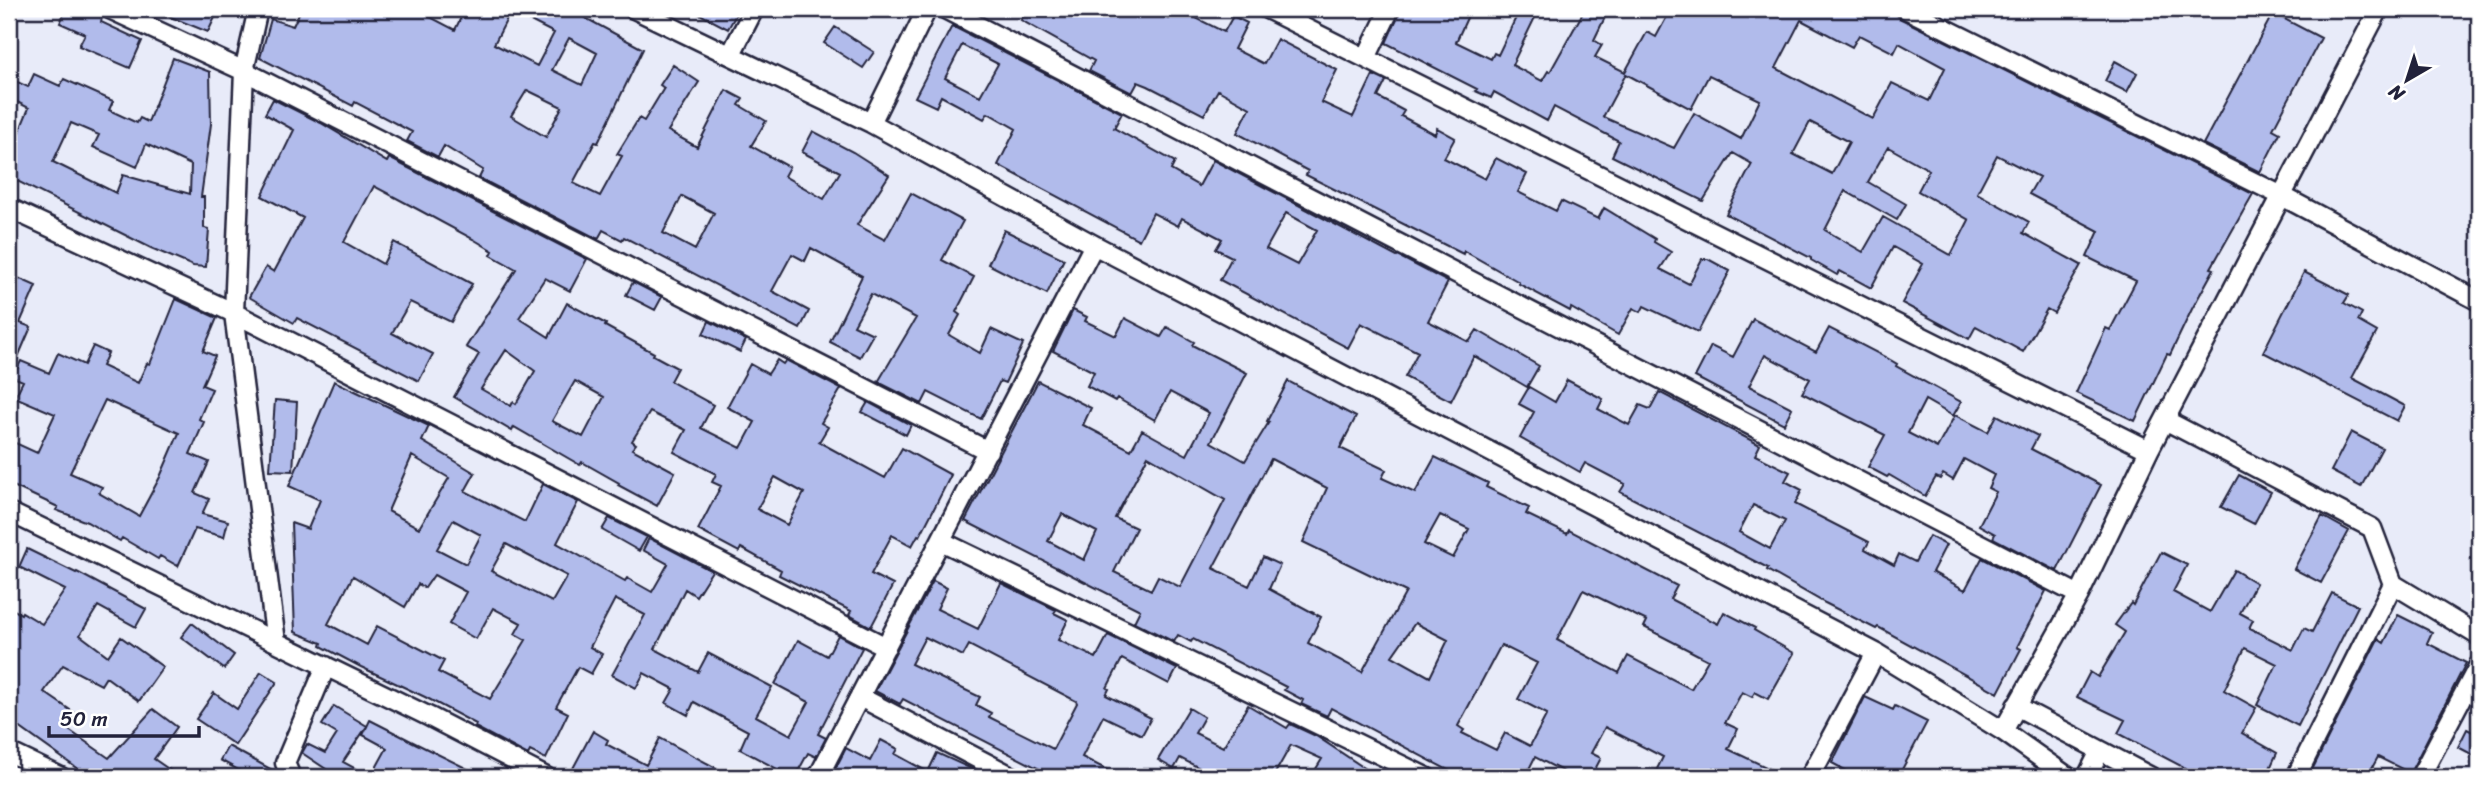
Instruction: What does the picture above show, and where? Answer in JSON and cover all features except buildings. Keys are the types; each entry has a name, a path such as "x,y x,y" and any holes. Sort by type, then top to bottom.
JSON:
{"street":[{"path":"110,9 244,71 988,451"},
{"path":"258,9 244,71 234,313 276,642"},
{"path":"634,9 871,123 1094,246 1876,653 2003,731 2068,777"},
{"path":"732,54 754,9"},
{"path":"871,123 927,9"},
{"path":"945,9 2079,595"},
{"path":"1267,9 2149,450"},
{"path":"1366,58 1390,9"},
{"path":"1906,9 2282,196 2479,301"},
{"path":"2003,731 2079,595 2149,450 2379,9"},
{"path":"9,208 234,313 886,647"},
{"path":"818,777 1094,246"},
{"path":"2165,421 2372,528 2393,584 2479,636"},
{"path":"9,512 326,666 546,777"},
{"path":"941,541 1426,777"},
{"path":"2295,777 2393,584"},
{"path":"1810,777 1876,653"},
{"path":"2420,777 2479,665"},
{"path":"291,777 285,763 326,666"},
{"path":"860,697 1013,777"},
{"path":"2016,706 2151,777"},
{"path":"2087,777 2101,751"},
{"path":"9,752 61,777"}]}
